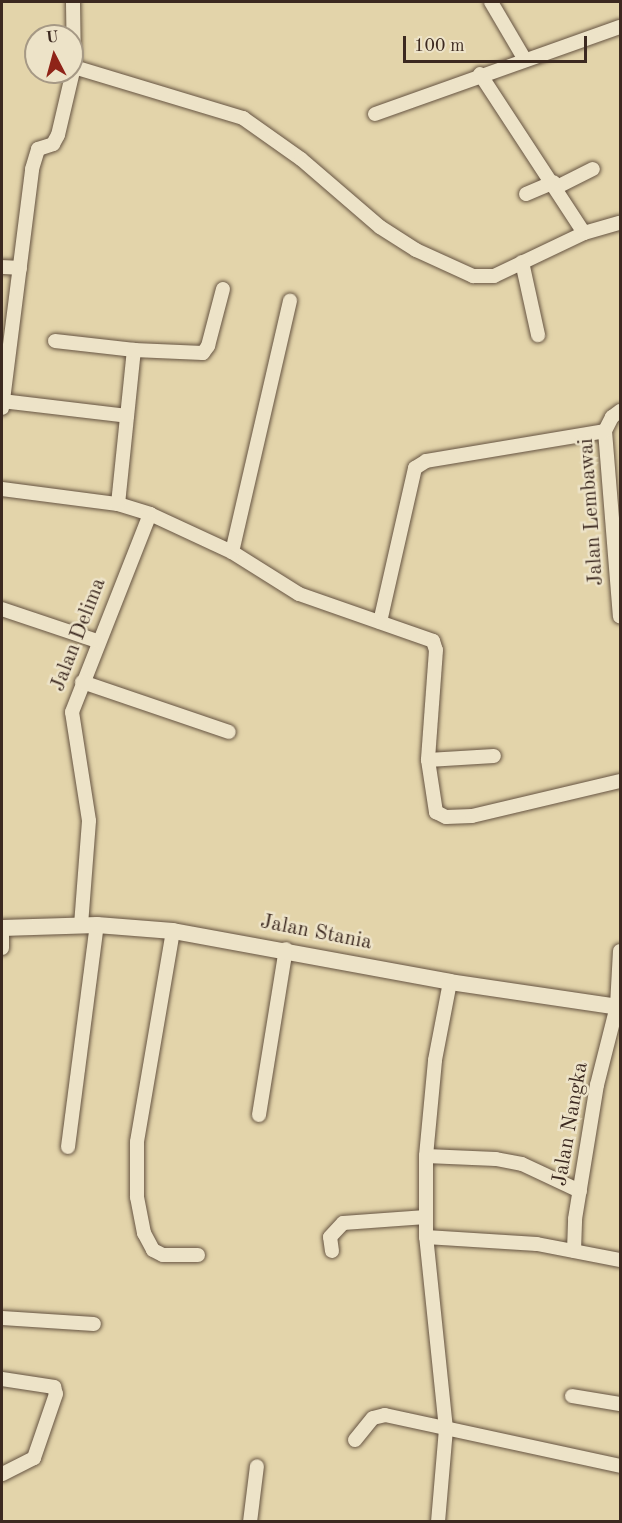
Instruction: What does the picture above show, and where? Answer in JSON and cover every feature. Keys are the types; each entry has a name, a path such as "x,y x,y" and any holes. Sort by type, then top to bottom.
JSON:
{"street":[{"path":"73,2 73,24"},
{"path":"491,2 525,60"},
{"path":"375,114 480,74 621,27"},
{"path":"84,70 243,118 301,159 380,227 452,267 473,276 494,276 584,233 621,223"},
{"path":"480,74 556,184 584,233"},
{"path":"2,408 20,268 22,228 32,169 38,149 53,144 58,135 70,84"},
{"path":"526,194 593,169"},
{"path":"522,262 538,335"},
{"path":"2,267 20,268"},
{"path":"55,341 134,350 203,353 208,346 223,289"},
{"path":"232,552 290,301"},
{"path":"118,504 134,350"},
{"path":"2,401 127,416"},
{"name":"Jalan Lembawai","path":"621,411 612,417 605,432 618,547 621,616"},
{"path":"380,621 415,468 426,461 605,432"},
{"path":"2,489 118,504 150,514 232,552 299,594 433,641 436,650 428,760 432,802 436,812 446,817 472,816 621,781"},
{"name":"Jalan Delima","path":"68,1147 89,925 89,821 72,712 98,641 150,514"},
{"path":"2,609 98,641"},
{"path":"82,682 229,732"},
{"path":"428,760 494,756"},
{"name":"Jalan Stania","path":"2,928 89,925 174,931 286,949 450,982 619,1007"},
{"path":"2,928 2,948"},
{"path":"174,931 137,1142 137,1197 144,1233 153,1250 164,1255 198,1255"},
{"path":"259,1115 286,949"},
{"path":"619,1007 621,951"},
{"path":"438,1521 446,1429 426,1237 426,1156 435,1060 450,982"},
{"name":"Jalan Nangka","path":"574,1251 580,1191 597,1085 619,1007"},
{"path":"426,1156 496,1159 522,1164 580,1191"},
{"path":"332,1251 330,1237 343,1223 426,1217"},
{"path":"426,1237 537,1244 621,1260"},
{"path":"2,1318 94,1324"},
{"path":"2,1379 54,1388 56,1394 34,1458 2,1474"},
{"path":"572,1396 621,1404"},
{"path":"355,1440 379,1415 621,1466"},
{"path":"250,1521 257,1466"}]}
